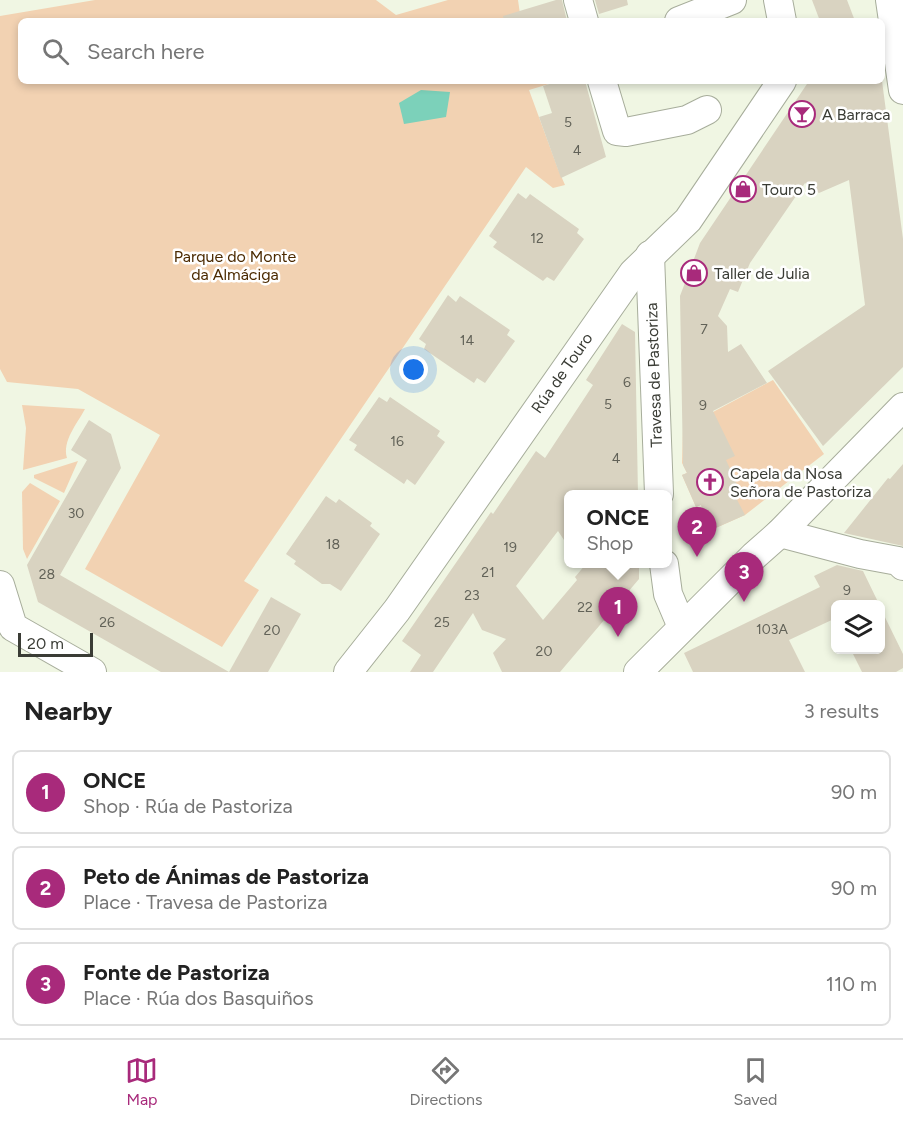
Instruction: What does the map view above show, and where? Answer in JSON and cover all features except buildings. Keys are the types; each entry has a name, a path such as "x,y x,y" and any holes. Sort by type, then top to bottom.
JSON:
{"street":[{"path":"578,0 583,18"},
{"path":"687,18 732,0"},
{"path":"778,0 782,18"},
{"path":"890,0 888,31 903,90"},
{"path":"603,84 617,131 626,132 687,120 707,111"},
{"name":"Rúa de Touro","path":"348,672 397,610 633,273 688,220 780,84"},
{"name":"Travesa de Pastoriza","path":"651,255 659,490"},
{"path":"638,672 780,533 903,406"},
{"path":"780,533 860,554 898,561 903,566"},
{"path":"665,568 668,594 682,627"},
{"path":"0,585 7,626 92,672"}],"green space":[{"name":"Parque do Monte da Almáciga","path":"95,0 376,0 396,15 448,0 518,0 521,18 18,18 18,84 549,84 529,90 565,185 553,188 526,167 244,581 259,590 222,647 85,569 160,435 78,389 7,382 0,369 0,16"},
{"path":"773,380 824,454 745,515 711,530 701,505 696,507 682,475 687,473 682,463 683,428"},
{"path":"22,405 85,409 68,439 67,458 23,470 26,428"},
{"path":"78,461 64,493 34,478 34,475"},
{"path":"30,483 60,501 27,559 23,549 22,492"}],"water":[{"path":"421,90 450,92 446,117 404,124 399,103"}],"place":[{"name":"A Barraca","path":"802,114"},
{"name":"Touro 5","path":"743,189"},
{"name":"Taller de Julia","path":"694,273"},
{"name":"Capela da Nosa Señora de Pastoriza","path":"710,482"},
{"name":"Peto de Ánimas de Pastoriza","path":"697,557"},
{"name":"Fonte de Pastoriza","path":"744,602"},
{"name":"ONCE","path":"618,637"}]}
